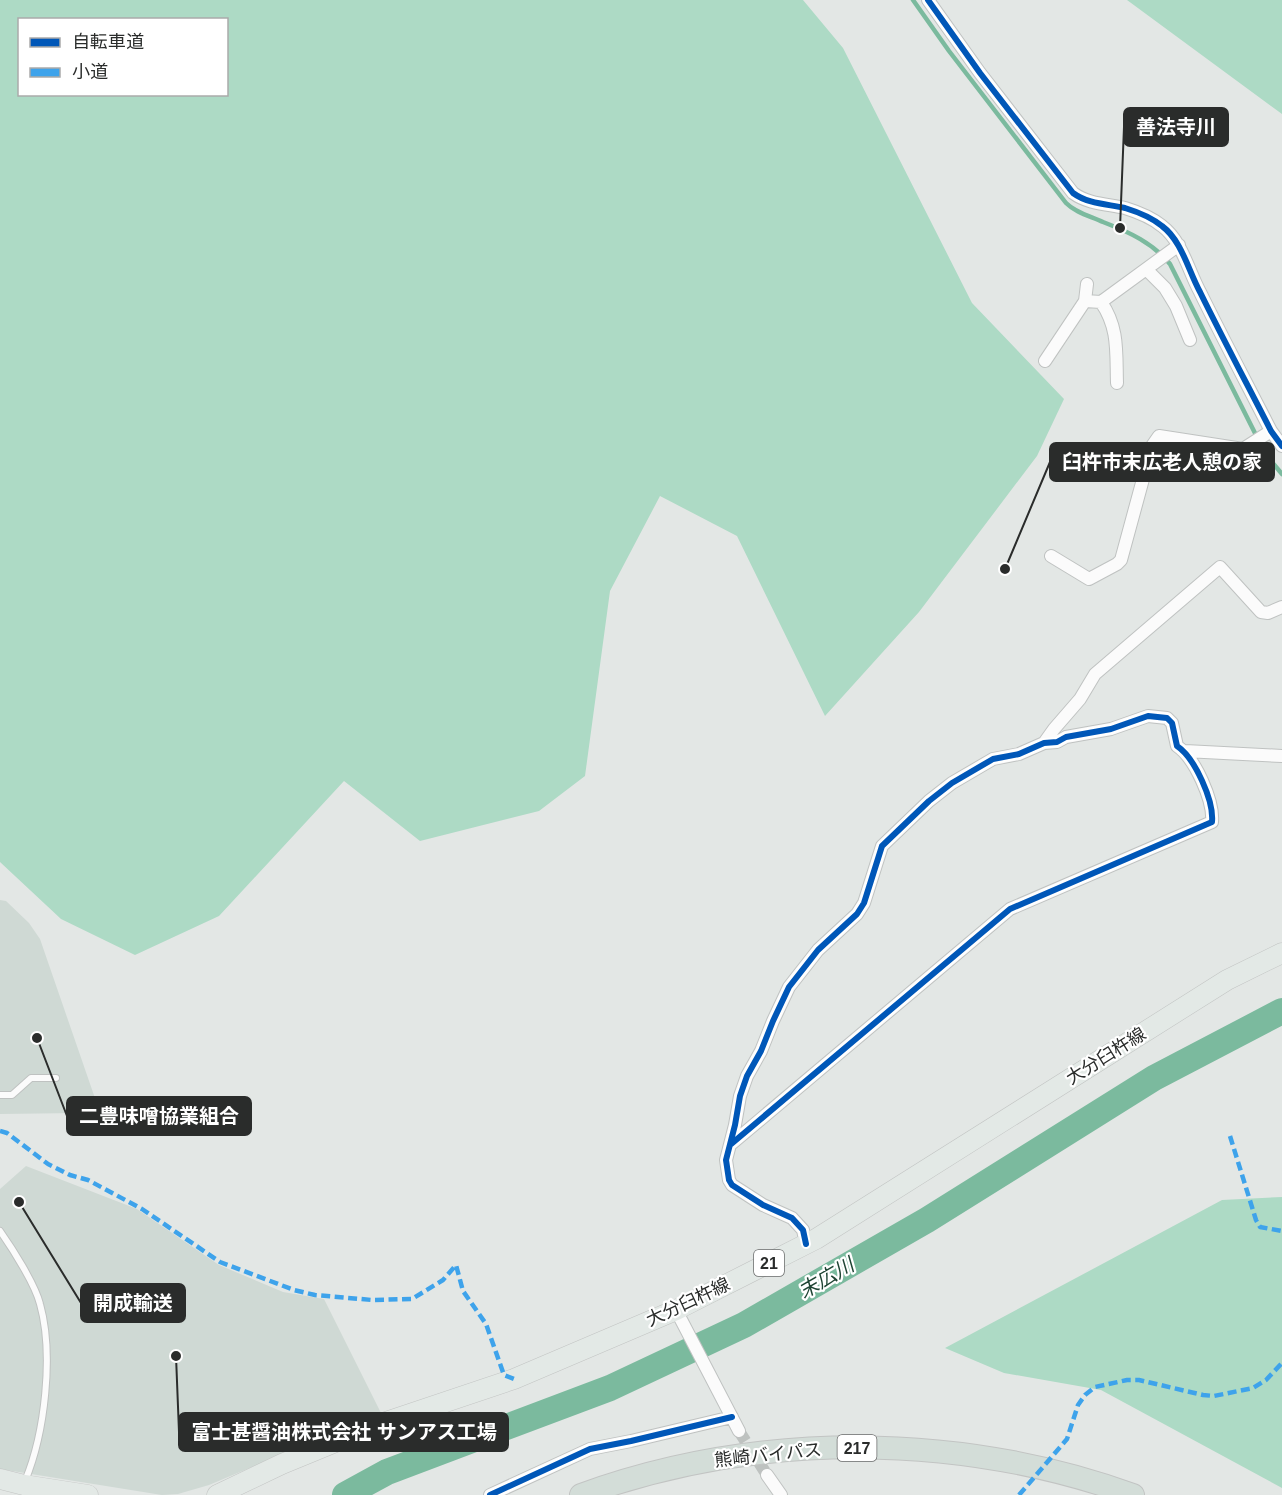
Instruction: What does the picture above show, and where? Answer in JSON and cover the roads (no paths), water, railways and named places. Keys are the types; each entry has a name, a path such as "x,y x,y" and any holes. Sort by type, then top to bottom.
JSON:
{"highway":[{"name":"熊崎バイパス","path":"581,1495 604,1486 683,1466 741,1455 813,1448 903,1449 1017,1462 1102,1484 1133,1495"}],"main road":[{"name":"大分臼杵線","path":"217,1495 282,1464 377,1425 514,1379 679,1316 806,1244 1227,980 1282,953"},
{"path":"0,1479 88,1495"}],"street":[{"path":"928,0 980,73 1073,193 1082,200 1144,214 1169,232 1269,432 1282,446"},
{"path":"1085,301 1101,302 1176,248"},
{"path":"1150,268 1176,306 1190,340"},
{"path":"1045,361 1085,301 1087,284"},
{"path":"1101,302 1112,317 1117,383"},
{"path":"1051,556 1089,579 1121,560 1152,446 1159,436 1165,435 1243,449 1269,432"},
{"path":"1044,743 1102,668 1220,567 1262,612 1268,613 1282,607"},
{"path":"730,1145 1010,909 1212,822 1213,812 1208,794 1185,752 1177,746 1172,723 1167,718 1148,716 1111,729 1079,734 1057,742 1044,743 1019,754 993,759 952,783 929,801 882,846 864,903 856,914 818,950 789,987 764,1046 747,1076 740,1096 726,1160 732,1185 763,1205 792,1218 803,1230 806,1244"},
{"path":"1185,752 1282,756"},
{"path":"679,1316 739,1431"},
{"path":"490,1495 590,1449 631,1442 732,1417"},
{"path":"767,1475 782,1495"}],"lane":[{"path":"0,1095 12,1095 31,1078 56,1078"},
{"path":"0,1231 13,1249 40,1303 47,1347 46,1390 32,1464 24,1485"}],"waterway":[{"path":"913,0 949,51 1066,203 1079,212 1140,239 1170,264 1266,455 1282,474"},
{"name":"末広川","path":"345,1495 387,1472 610,1388 744,1325 927,1220 1154,1078 1282,1011"}],"tunnel":[{"path":"739,1431 767,1475"}],"place":[{"name":"善法寺川","path":"1120,228"},
{"name":"臼杵市末広老人憩の家","path":"1005,569"},
{"name":"二豊味噌協業組合","path":"37,1038"},
{"name":"開成輸送","path":"19,1202"},
{"name":"富士甚醤油株式会社 サンアス工場","path":"176,1356"}]}
